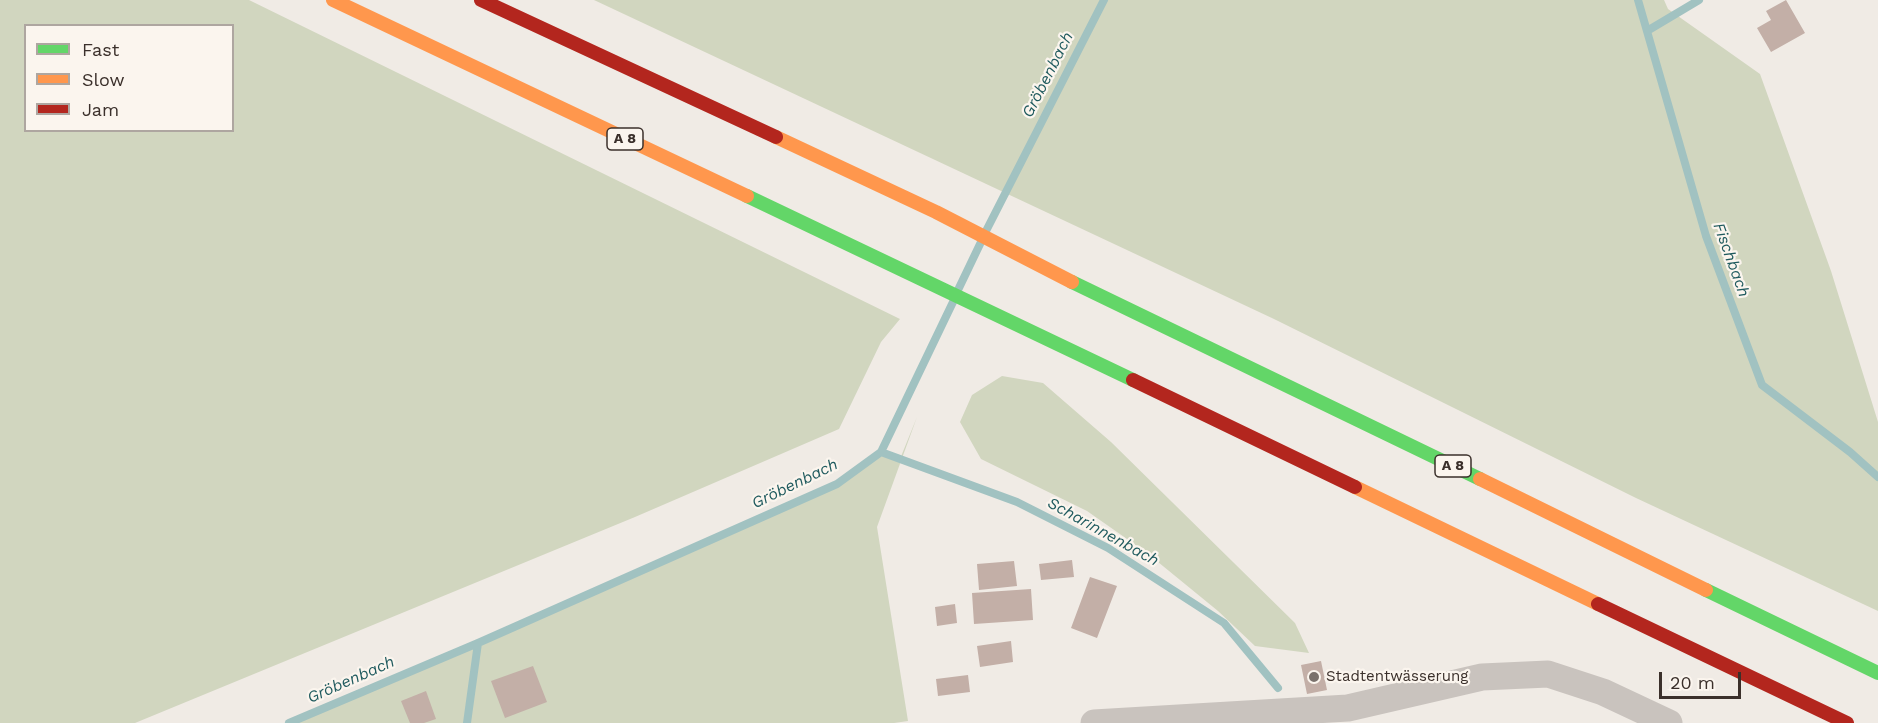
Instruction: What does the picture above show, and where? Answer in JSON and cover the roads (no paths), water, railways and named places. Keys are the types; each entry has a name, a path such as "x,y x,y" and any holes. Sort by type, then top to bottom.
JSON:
{"highway":[{"name":"A 8","path":"333,0 1002,317 1847,723"},
{"name":"A 8","path":"481,0 936,212 1028,260 1878,673"}],"street":[{"path":"1094,723 1175,721 1348,708 1482,677 1548,674 1603,692 1669,723"}],"waterway":[{"name":"Gröbenbach","path":"986,231 1104,0"},
{"name":"Fischbach","path":"1638,0 1706,236 1762,385 1850,452 1878,477"},
{"path":"1647,31 1699,0"},
{"name":"Gröbenbach","path":"958,290 981,242"},
{"name":"Gröbenbach","path":"289,723 478,643 837,484 881,452 953,302"},
{"name":"Scharinnenbach","path":"881,452 1017,502 1108,548 1224,623 1278,688"},
{"path":"467,723 478,643"}],"place":[{"name":"Stadtentwässerung","path":"1314,677"}]}
